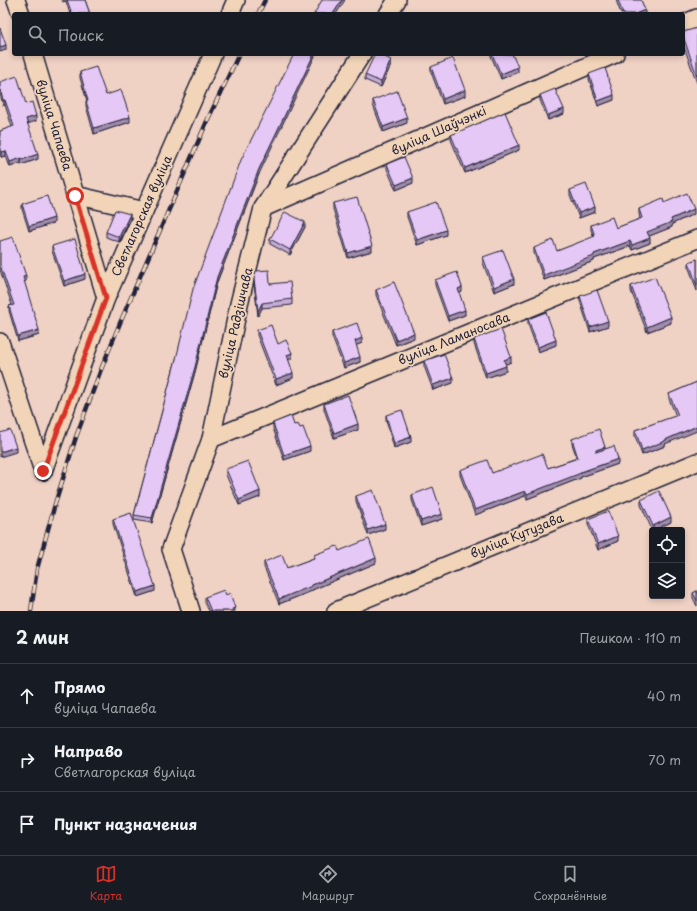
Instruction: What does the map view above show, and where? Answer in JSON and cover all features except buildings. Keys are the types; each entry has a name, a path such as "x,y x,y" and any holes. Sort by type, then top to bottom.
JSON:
{"street":[{"path":"16,0 20,12"},
{"path":"231,12 236,0"},
{"path":"389,12 397,0"},
{"path":"685,23 697,18"},
{"name":"вуліца Чапаева","path":"33,56 106,298"},
{"name":"Светлагорская вуліца","path":"0,342 43,471 106,298 211,56"},
{"name":"вуліца Радзішчава","path":"191,611 171,549 211,438 239,304 263,208 361,56"},
{"name":"вуліца Шаўчэнкі","path":"263,208 610,56"},
{"path":"75,196 144,211"},
{"name":"вуліца Ламаносава","path":"211,438 697,238"},
{"name":"вуліца Кутузава","path":"336,611 697,462"}],"railway":[{"path":"259,12 265,0"},
{"path":"31,611 37,569 55,504 76,437 100,372 208,119 238,56"}],"route":[{"path":"43,471 106,298 75,196"}]}
